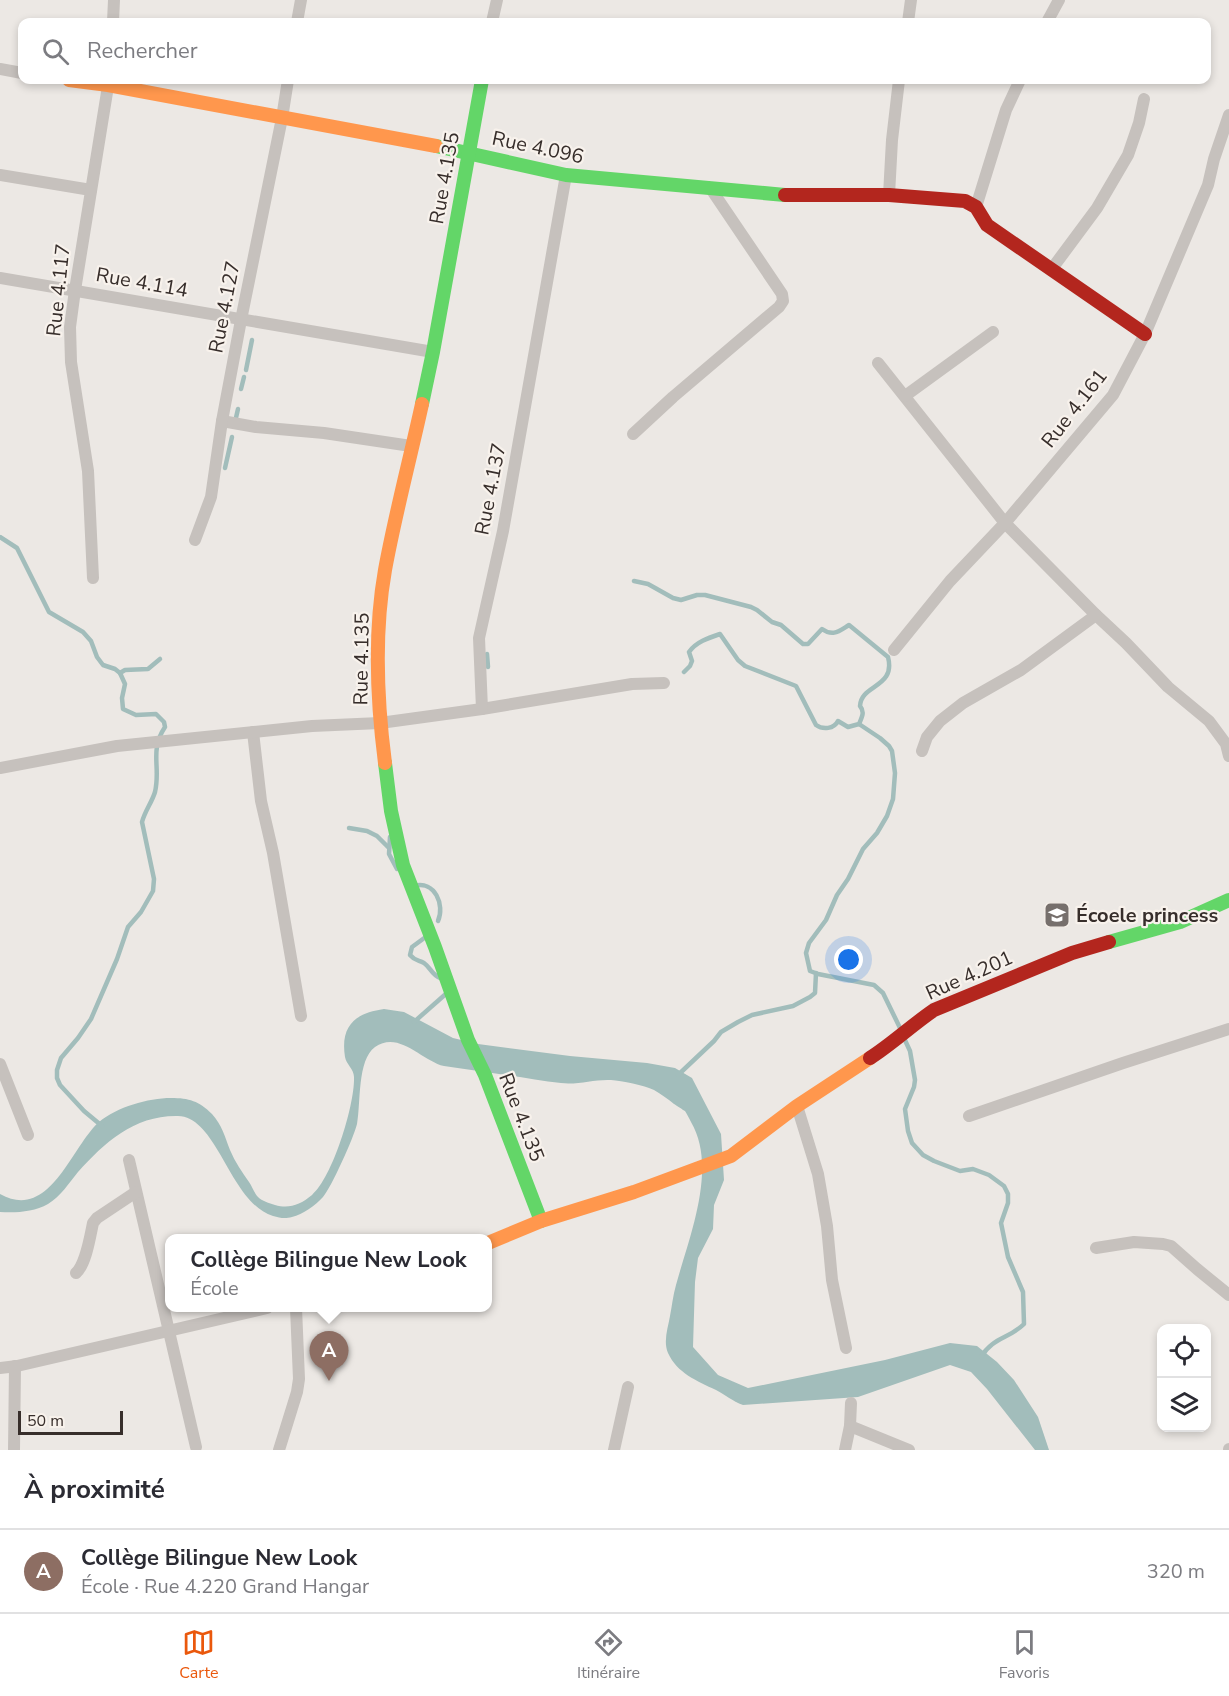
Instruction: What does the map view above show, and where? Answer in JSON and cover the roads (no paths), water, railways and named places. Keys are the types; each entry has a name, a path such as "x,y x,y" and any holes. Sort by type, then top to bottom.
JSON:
{"street":[{"path":"113,18 114,0"},
{"path":"298,18 301,0"},
{"path":"493,18 497,0"},
{"path":"909,18 911,0"},
{"path":"1049,18 1059,0"},
{"path":"0,69 18,72"},
{"name":"Rue 4.117","path":"93,578 88,471 71,362 70,327 108,84"},
{"name":"Rue 4.096","path":"118,84 468,152 566,175 798,196 889,195 953,199 965,201 976,207"},
{"name":"Rue 4.127","path":"195,540 211,497 222,421 287,84"},
{"name":"Rue 4.135","path":"481,84 432,352 385,572 378,644 380,723 391,811 403,865 468,1040 485,1075 541,1221"},
{"path":"889,195 899,84"},
{"path":"1018,84 1006,110 976,207 987,225 1145,334"},
{"path":"1050,270 1097,208 1128,154 1139,123 1144,99"},
{"name":"Rue 4.161","path":"894,650 950,581 1005,523 1113,395 1145,334 1208,185 1229,115"},
{"path":"0,175 91,190"},
{"name":"Rue 4.137","path":"482,709 478,638 503,531 566,175"},
{"path":"633,434 673,397 779,308 783,301 782,294 711,189"},
{"name":"Rue 4.114","path":"0,278 432,352"},
{"path":"905,396 993,332"},
{"path":"878,363 1005,523 1168,687 1209,721 1226,744 1229,756"},
{"path":"222,421 411,446"},
{"path":"922,751 927,737 940,721 963,703 1021,670 1096,615"},
{"path":"0,768 117,746 312,726 380,723 632,684 664,684"},
{"path":"253,732 261,801 273,853 301,1016"},
{"name":"Rue 4.201","path":"492,1241 541,1221 634,1192 724,1160 797,1106 887,1047 934,1010 1072,953 1180,922 1229,900"},
{"path":"969,1116 1229,1029"},
{"path":"0,1064 28,1135"},
{"path":"797,1106 818,1174 827,1226 832,1280 846,1348"},
{"path":"129,1160 196,1447"},
{"path":"76,1272 80,1270 83,1262 93,1223 136,1192"},
{"path":"1096,1248 1134,1242 1171,1246 1229,1294"},
{"path":"0,1368 249,1312"},
{"path":"279,1450 299,1379 296,1312"},
{"path":"14,1450 15,1366"},
{"path":"614,1450 628,1387"},
{"path":"844,1450 850,1426 852,1403"},
{"path":"850,1426 909,1450"}],"water":[{"path":"384,1009 404,1012 453,1038 478,1044 647,1063 675,1068 692,1078 721,1134 724,1180 714,1205 713,1229 698,1258 693,1347 718,1375 748,1388 885,1360 950,1343 977,1346 1014,1380 1038,1417 1049,1450 1035,1450 971,1372 950,1365 858,1397 743,1405 682,1371 668,1353 666,1339 675,1289 694,1224 702,1181 702,1160 699,1140 685,1111 645,1086 605,1080 561,1083 444,1066 402,1044 384,1043 369,1053 365,1062 357,1124 352,1140 327,1192 313,1206 300,1214 280,1218 258,1208 246,1195 204,1130 192,1120 178,1116 148,1120 122,1132 99,1150 61,1193 48,1204 25,1211 0,1212 0,1194 17,1200 33,1198 46,1190 58,1178 89,1133 106,1117 133,1104 171,1098 193,1101 212,1114 221,1127 236,1163 255,1194 260,1198 285,1207 303,1201 312,1195 328,1173 347,1121 354,1077 345,1057 344,1046 348,1029 352,1022 365,1014"}],"waterway":[{"path":"246,370 252,340"},
{"path":"241,389 244,377"},
{"path":"235,422 238,409"},
{"path":"225,468 232,437"},
{"path":"0,537 17,548 49,612 83,632 91,641 103,665 120,673 125,684 122,698 123,709 136,715 156,714 164,722 165,727 156,752 155,792 142,822 154,879 153,891 141,912 128,927 91,1019 61,1058 57,1070 60,1085 84,1111 102,1126"},
{"path":"634,581 648,584 681,600 705,595 751,607 772,622 781,625 803,644 808,644 822,629 833,633 849,625 888,657 889,667 883,680 862,699 860,706 862,715 859,724 848,727 838,721 834,726 825,728 816,725 796,686 745,666 738,660 720,634 703,641 689,652 692,661 684,672"},
{"path":"487,654 488,667"},
{"path":"120,673 125,670 148,669 160,659"},
{"path":"859,724 880,738 892,751 895,773 893,799 887,816 877,833 863,849 826,920 809,943 806,953 810,971 874,985 883,993 901,1030"},
{"path":"349,828 367,831 377,836 389,848"},
{"path":"390,837 389,854 397,869"},
{"path":"414,886 421,885 433,890 439,901 438,921"},
{"path":"427,936 412,947 410,955 424,963 440,978"},
{"path":"678,1075 721,1032 752,1015 793,1006 810,997 815,993 816,973"},
{"path":"414,1022 448,992"},
{"path":"904,1038 910,1051 915,1080 905,1109 912,1143 923,1155 934,1161 960,1171 973,1169 989,1175 1004,1186 1008,1194 1008,1203 1001,1223 1008,1257 1023,1292 1024,1324 996,1342 981,1357"}],"place":[{"name":"Écoele princess","path":"1057,915"},
{"name":"Collège Bilingue New Look","path":"329,1381"}]}
